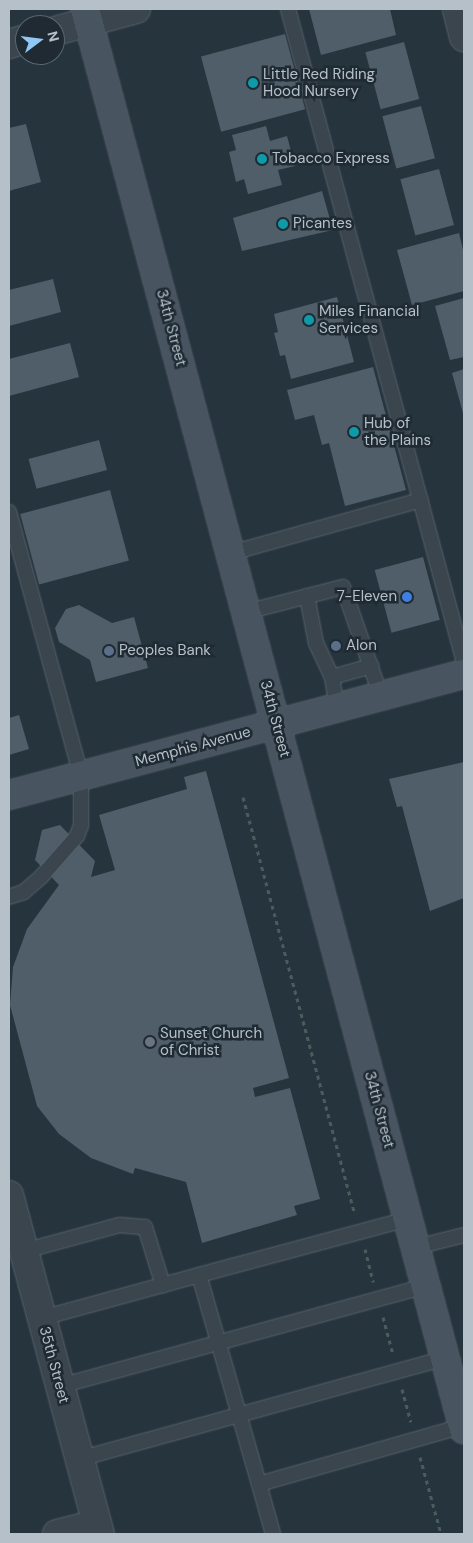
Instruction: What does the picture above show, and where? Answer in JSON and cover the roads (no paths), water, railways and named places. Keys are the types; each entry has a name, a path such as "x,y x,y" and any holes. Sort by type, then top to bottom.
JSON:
{"main road":[{"name":"34th Street","path":"87,15 464,1427"},
{"name":"Memphis Avenue","path":"9,795 464,674"}],"street":[{"path":"65,26 87,15 136,9"},
{"path":"457,9 464,37"},
{"name":"35th Street","path":"9,1195 98,1529"},
{"path":"57,1534 98,1529"}],"lane":[{"path":"288,9 464,662"},
{"path":"231,553 421,500"},
{"path":"9,512 81,776 81,825 77,836 36,882 24,892 9,897"},
{"path":"246,612 343,587 381,696"},
{"path":"307,596 316,643 332,677 337,708"},
{"path":"332,677 372,666"},
{"path":"42,1318 408,1219"},
{"path":"24,1251 120,1225 145,1226 163,1285"},
{"path":"416,1247 464,1235"},
{"path":"199,1275 273,1534"},
{"path":"60,1386 220,1345 426,1286"},
{"path":"79,1458 445,1358"},
{"path":"260,1484 464,1427"}],"place":[{"name":"Little Red Riding Hood Nursery","path":"253,83"},
{"name":"Tobacco Express","path":"262,159"},
{"name":"Picantes","path":"283,224"},
{"name":"Miles Financial Services","path":"309,320"},
{"name":"Hub of the Plains","path":"354,432"},
{"name":"7-Eleven","path":"407,597"},
{"name":"Alon","path":"336,646"},
{"name":"Peoples Bank","path":"109,651"},
{"name":"Sunset Church of Christ","path":"150,1042"}]}
